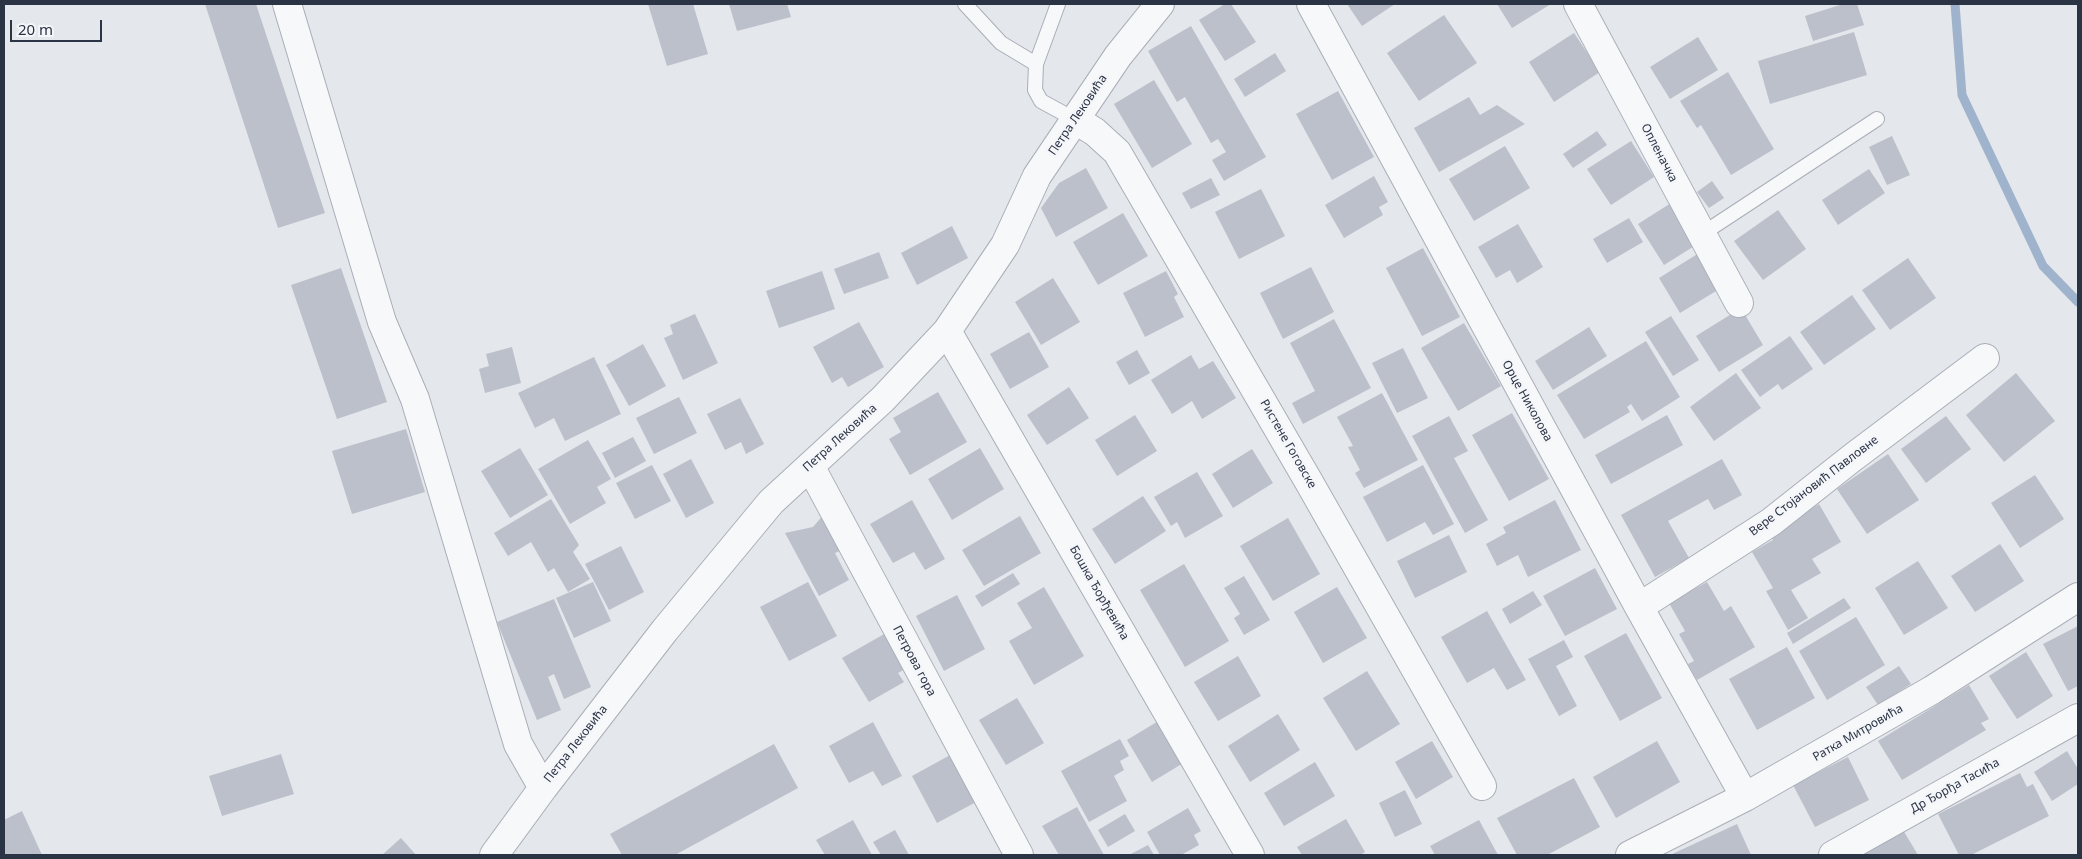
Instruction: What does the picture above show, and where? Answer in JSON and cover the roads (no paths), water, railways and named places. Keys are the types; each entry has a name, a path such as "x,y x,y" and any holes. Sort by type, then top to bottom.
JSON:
{"street":[{"path":"287,4 382,322 420,416 518,744 543,788"},
{"name":"Петра Лековића","path":"494,855 543,788 665,630 771,502 883,400 947,331 1005,245 1037,176 1074,119 1118,56 1160,4"},
{"name":"Орце Николова","path":"1311,4 1639,607 1745,797"},
{"name":"Опленачка","path":"1578,4 1739,304"},
{"name":"Ристене Гоговске","path":"1074,119 1095,132 1117,152 1309,482 1482,786"},
{"name":"Бошка Ђорђевића","path":"947,331 1250,855"},
{"name":"Вере Стојановић Павловне","path":"1639,607 1771,522 1852,458 1985,358"},
{"name":"Петрова гора","path":"810,466 1019,855"},
{"name":"Ратка Митровића","path":"1630,855 1745,797 1932,690 2078,597"},
{"name":"Др Ђорђа Тасића","path":"1833,855 2078,718"}],"lane":[{"path":"965,4 1001,42 1036,64"},
{"path":"1058,4 1036,64 1035,90 1041,101 1074,119"},
{"path":"1702,234 1877,119"}],"waterway":[{"path":"1955,4 1962,95 2043,266 2078,302"}]}
